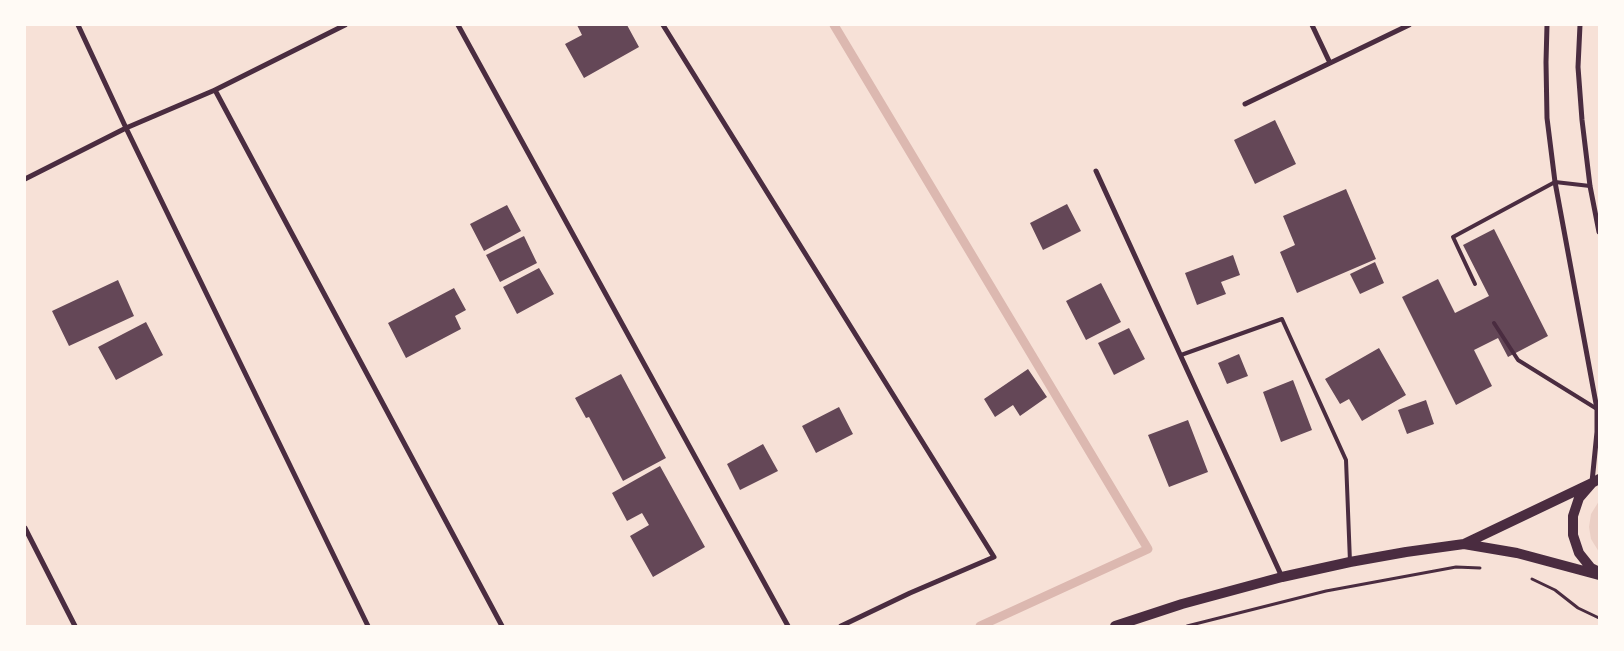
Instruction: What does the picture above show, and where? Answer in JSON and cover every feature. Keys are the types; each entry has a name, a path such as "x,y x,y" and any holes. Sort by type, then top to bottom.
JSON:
{"main road":[{"path":"1464,544 1595,481"},
{"path":"1595,481 1580,498 1573,516 1573,535 1579,553 1591,568 1599,574"},
{"path":"1115,626 1182,604 1282,577 1350,562 1464,544 1517,553 1599,574"}],"street":[{"path":"78,25 126,128 368,626"},
{"path":"25,179 126,128 215,90 345,25"},
{"path":"458,25 788,626"},
{"path":"663,25 994,557 910,593 841,626"},
{"path":"1312,25 1330,63"},
{"path":"1246,104 1409,25"},
{"path":"1547,25 1547,118 1555,182 1597,409 1598,432 1595,481"},
{"path":"1580,25 1578,67 1582,120 1590,186 1599,232"},
{"path":"215,90 502,626"},
{"path":"1096,170 1282,577"},
{"path":"25,528 75,626"}],"lane":[{"path":"1475,284 1453,237 1555,182 1590,186"},
{"path":"1180,355 1282,319 1346,460 1350,562"},
{"path":"1494,323 1518,360 1597,409"}],"path":[{"path":"1187,626 1326,591 1456,568 1484,568"},
{"path":"1527,576 1555,590 1578,608 1599,618"}],"shaded area":[{"path":"1599,501 1599,552 1591,539 1589,527 1591,514"}],"building":[{"path":"577,25 627,25 639,47 584,78 565,44 582,35"},
{"path":"1275,120 1296,164 1255,184 1234,140"},
{"path":"1346,189 1376,259 1297,293 1280,252 1295,245 1283,216"},
{"path":"1067,204 1081,231 1043,250 1030,223"},
{"path":"507,205 521,231 484,251 470,224"},
{"path":"1494,229 1548,336 1508,357 1498,338 1474,350 1492,386 1456,405 1402,297 1438,279 1455,313 1489,296 1463,245"},
{"path":"524,236 537,263 500,282 486,255"},
{"path":"1233,255 1240,275 1221,282 1226,294 1197,305 1185,273"},
{"path":"1375,262 1384,283 1360,294 1350,274"},
{"path":"539,268 554,294 517,314 503,287"},
{"path":"118,280 134,316 69,346 52,311"},
{"path":"1101,283 1121,322 1086,340 1066,301"},
{"path":"454,288 466,310 455,316 461,329 406,358 388,323"},
{"path":"146,322 163,355 116,380 98,347"},
{"path":"1129,328 1145,359 1114,375 1098,343"},
{"path":"1379,348 1406,395 1362,421 1349,399 1340,404 1325,379"},
{"path":"1239,354 1248,376 1227,384 1218,363"},
{"path":"1028,369 1047,397 1020,416 1013,405 995,417 984,399"},
{"path":"621,374 666,458 623,481 589,417 586,418 575,398"},
{"path":"1293,380 1312,430 1281,442 1263,392"},
{"path":"1426,400 1434,424 1407,434 1398,410"},
{"path":"839,407 853,434 816,453 802,426"},
{"path":"1188,420 1208,472 1169,487 1148,435"},
{"path":"763,444 778,471 740,490 727,464"},
{"path":"660,466 705,547 653,577 630,536 649,525 642,513 627,521 612,493"}],"waterway":[{"path":"834,25 1148,549 980,626"}]}
